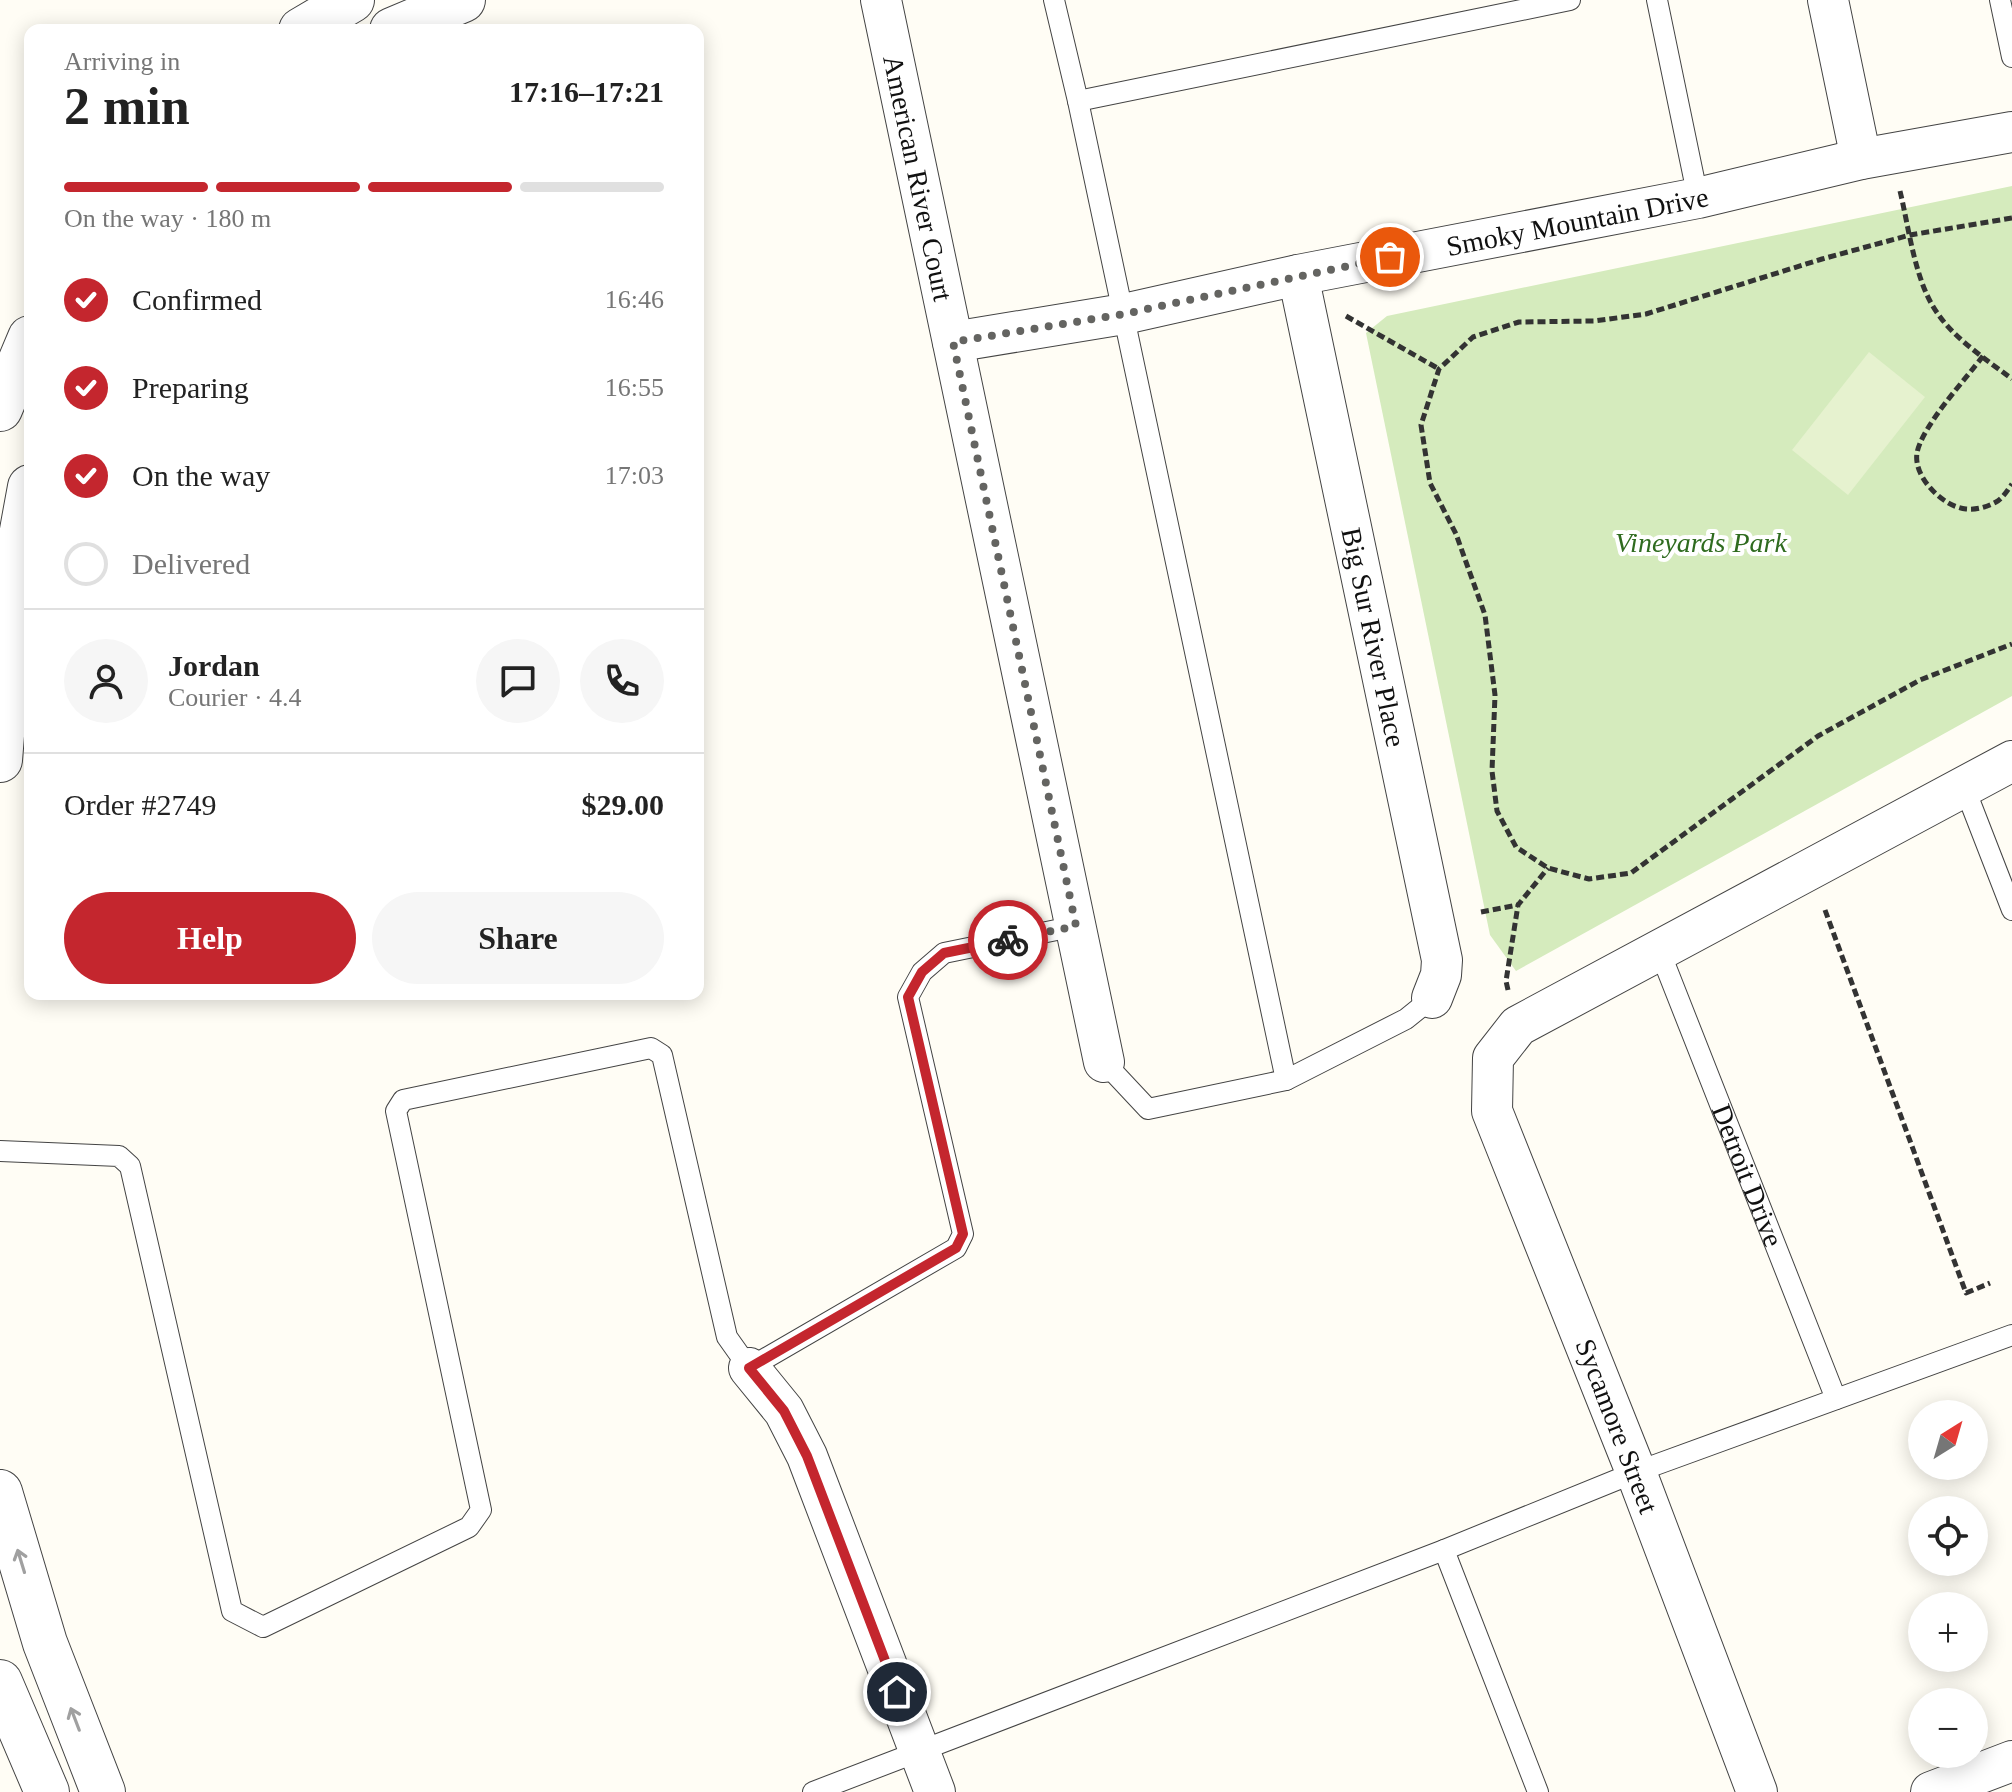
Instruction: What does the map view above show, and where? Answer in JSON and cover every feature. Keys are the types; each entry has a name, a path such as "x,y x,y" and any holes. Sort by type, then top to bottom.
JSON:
{"street":[{"path":"311,24 352,0"},
{"path":"406,24 463,0"},
{"name":"American River Court","path":"881,0 1104,1062"},
{"path":"1828,0 1876,157"},
{"name":"Smoky Mountain Drive","path":"953,342 1124,314 1298,275 1698,198 1876,157 2012,132"},
{"name":"Big Sur River Place","path":"1298,275 1442,960 1438,988 1432,998"},
{"path":"0,409 24,352"},
{"path":"0,760 16,563 24,520"},
{"path":"1518,1026 1965,789 2012,761"},
{"name":"Sycamore Street","path":"1518,1026 1493,1058 1492,1111 1636,1472 1757,1792"},
{"path":"749,1368 784,1411 807,1456 935,1792"},
{"path":"0,1492 45,1643 103,1792"},
{"path":"0,1682 47,1792"},
{"path":"1931,1792 2012,1761"}],"lane":[{"path":"1054,0 1124,314 1286,1080"},
{"path":"1078,101 1570,0"},
{"path":"1657,0 1698,198"},
{"path":"2000,0 2012,57"},
{"path":"1965,789 2012,910"},
{"path":"0,1151 119,1156 130,1166 232,1611 263,1627 469,1527 481,1510 396,1111 403,1100 651,1048 662,1055 727,1337 749,1368 956,1248 963,1234 908,997 922,972 944,953 1076,926"},
{"name":"Detroit Drive","path":"1660,952 1836,1399"},
{"path":"1104,1062 1148,1109 1286,1080 1406,1019 1432,998"},
{"path":"813,1792 1444,1550 1636,1472 2012,1335"},
{"path":"1444,1550 1538,1792"}],"path":[{"path":"1876,157 1910,235 1923,285 1937,314 2012,379"},
{"path":"2012,218 1910,235 1646,314 1594,321 1519,322 1473,337 1439,369 1421,425 1430,483 1456,534 1485,615 1495,695 1492,771 1497,811 1516,847 1548,868 1589,879 1631,873 1818,736 1920,680 2012,644"},
{"path":"1334,310 1439,369"},
{"path":"1983,356 1924,434 1917,454 1917,468 1927,484 1948,502 1964,509 1986,507 2000,500 2012,484"},
{"path":"1518,1026 1506,981 1518,905 1548,868"},
{"path":"1481,912 1518,905"},
{"path":"1825,910 1966,1293 1990,1283"}],"green space":[{"name":"Vineyards Park","path":"2012,186 2012,696 1516,971 1490,935 1366,333 1387,316"},
{"path":"1869,352 1925,397 1848,495 1792,450"}],"way so far":[{"path":"1008,940 1076,926 953,342 1124,314 1390,257"}],"route":[{"path":"897,1692 807,1456 784,1411 749,1368 956,1248 963,1234 908,997 922,972 944,953 1008,940"}]}
